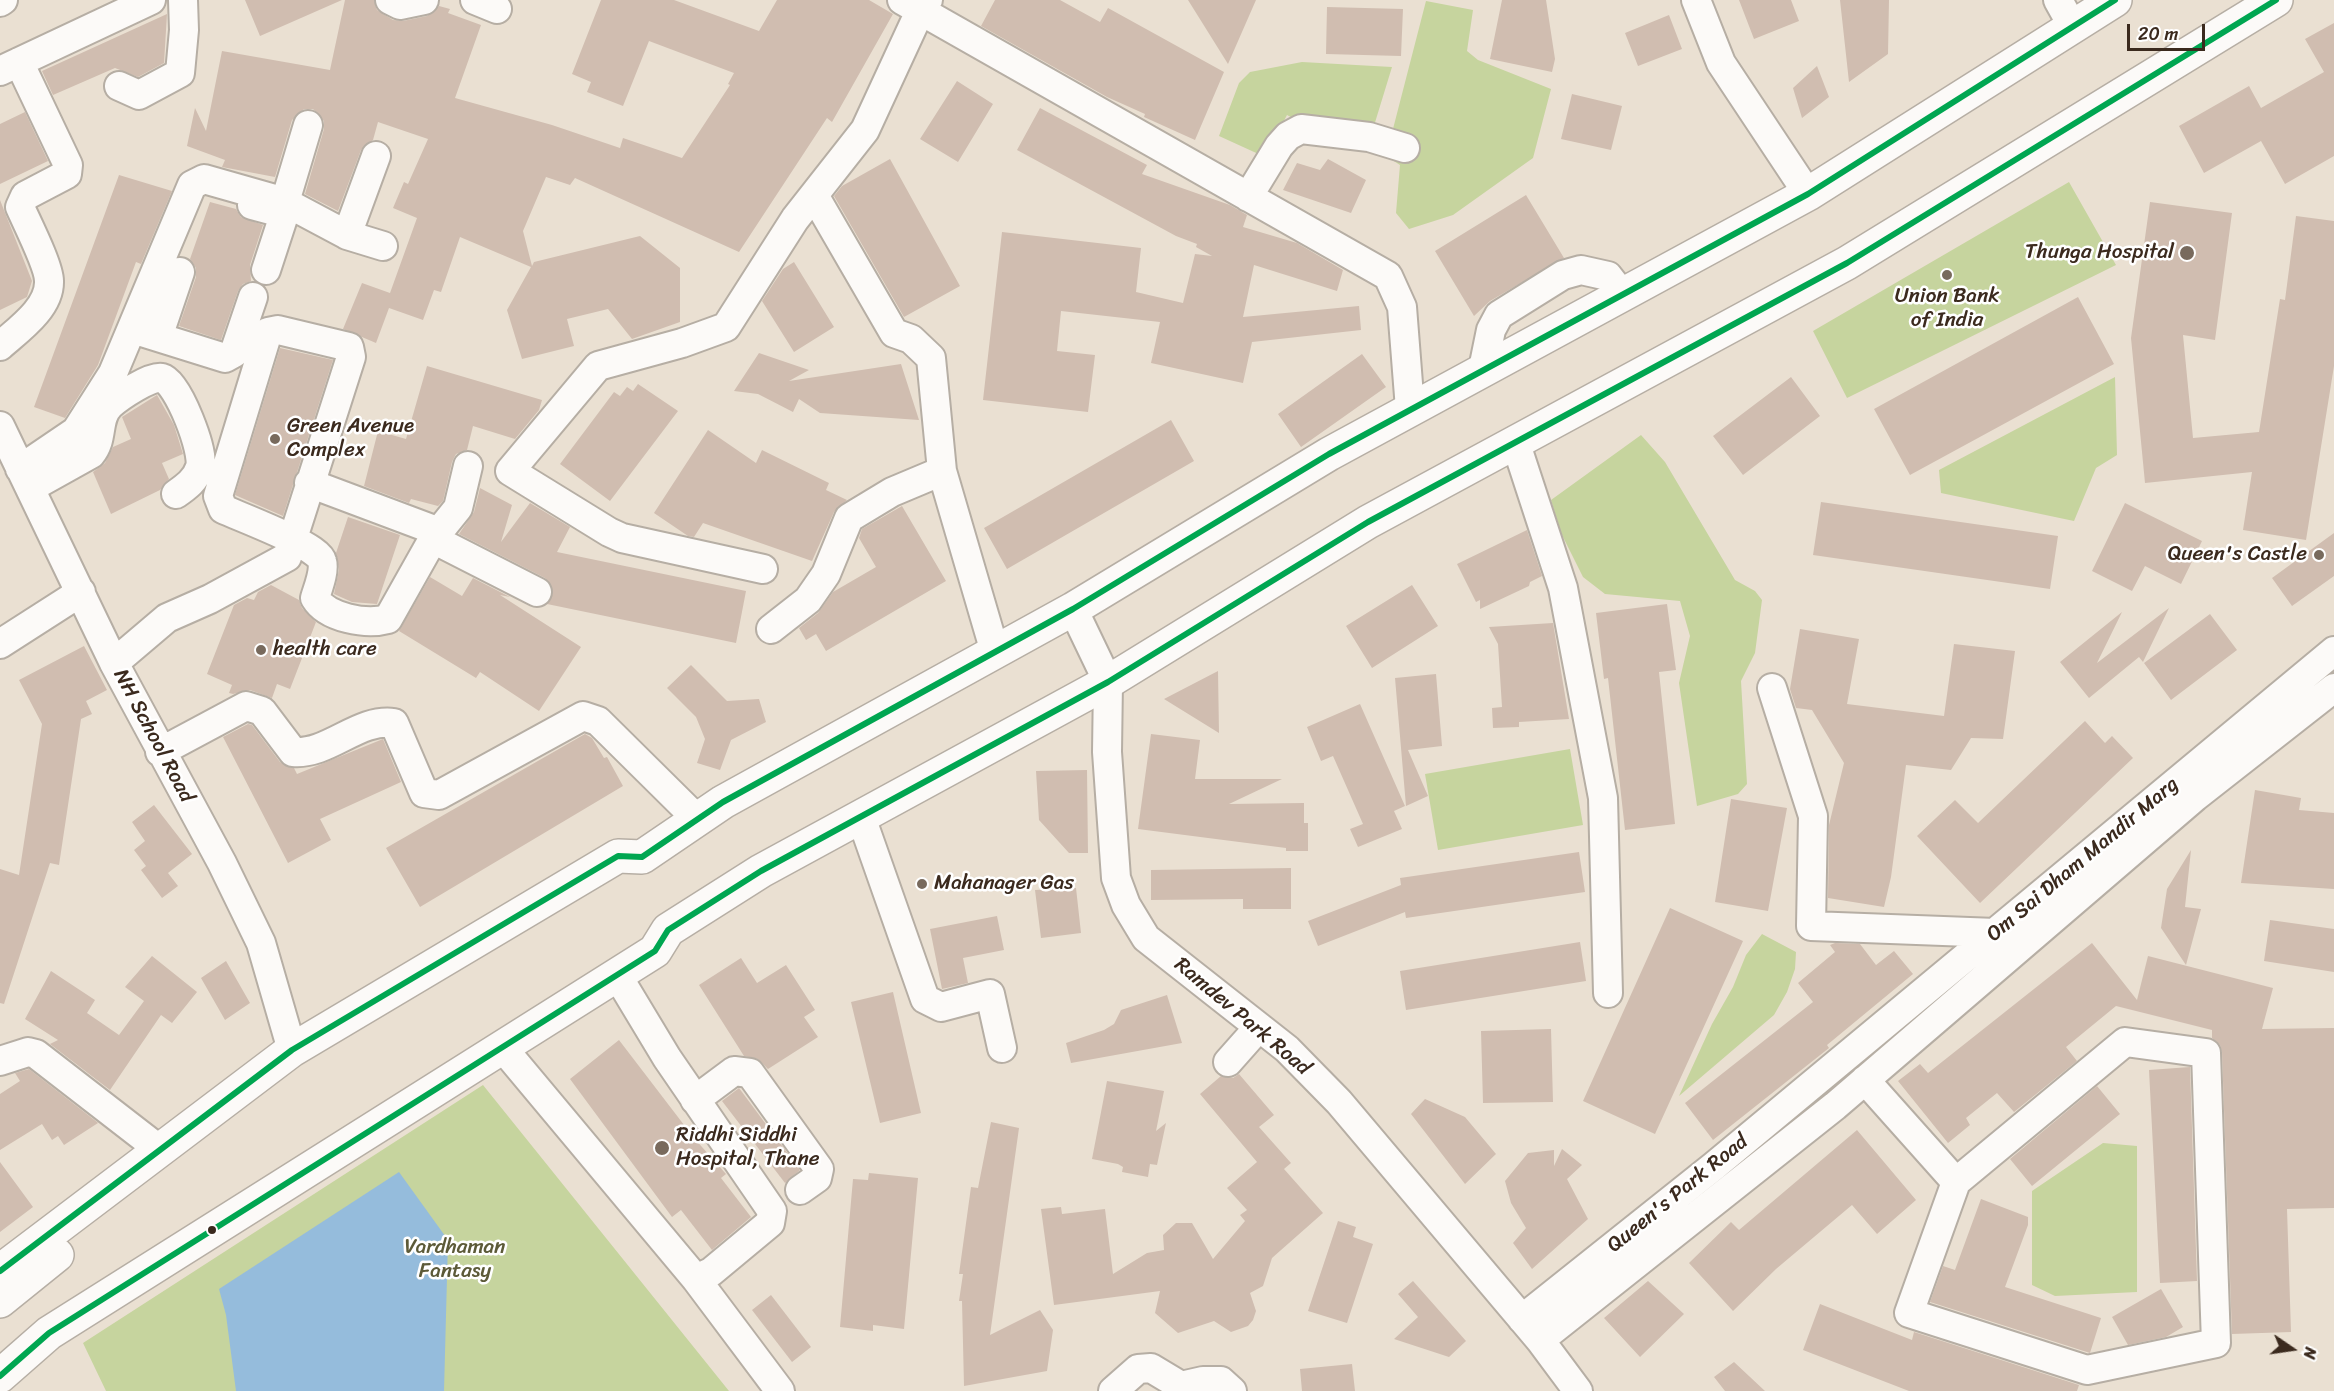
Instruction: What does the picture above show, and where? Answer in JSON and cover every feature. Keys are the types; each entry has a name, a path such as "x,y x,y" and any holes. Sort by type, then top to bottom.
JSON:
{"main road":[{"path":"0,1301 135,1192 302,1066 642,857 696,818 1073,609 1329,454 1808,194 2065,13 2115,0"},
{"path":"0,1359 163,1235 668,930 761,871 1108,682 1368,522 1847,263 2276,0"},
{"path":"0,1271 292,1050 618,856 642,857"},
{"path":"0,1376 49,1333 655,951 668,930"}],"street":[{"path":"0,346 30,320 47,294 49,280 20,207 25,196 67,174 68,165 10,66 151,0"},
{"path":"119,86 139,95 180,73 184,30 183,0"},
{"path":"390,0 400,5 424,0"},
{"path":"1696,0 1721,63 1808,194"},
{"path":"763,569 609,532 510,471 598,366 682,343 726,327 795,219 865,130 917,4 1389,276 1402,307 1410,409"},
{"path":"285,202 309,125"},
{"path":"1248,196 1279,146 1301,129 1369,137 1405,148"},
{"path":"347,235 376,156"},
{"path":"145,333 166,242 192,185 204,179 285,202 347,235 383,246"},
{"path":"166,242 184,244 198,196 202,193 278,212 283,218 267,270"},
{"path":"814,195 894,333 911,339 931,358 942,471 995,652"},
{"path":"1483,369 1491,330 1499,315 1563,275 1581,270 1608,276 1622,294"},
{"path":"25,478 76,431 113,373 145,333 180,272"},
{"path":"145,333 225,358 234,353 253,297"},
{"path":"114,663 167,618 210,599 287,557 294,540 309,483 351,357 349,347 278,330 268,332 218,496 223,509 294,540 320,554 323,562 315,598 321,607 363,622 375,623 388,619 433,539 458,508 468,466"},
{"path":"25,478 91,454 98,446 101,416 111,404 151,378 163,378 174,386 202,452 200,467 193,479 176,494"},
{"name":"NH School Road","path":"0,426 114,663 160,752 222,863 261,943 292,1050"},
{"path":"1515,441 1563,588 1603,798 1608,993"},
{"path":"771,630 808,600 826,574 849,518 892,492 942,471"},
{"path":"309,483 429,528 433,539 537,592"},
{"path":"0,644 81,592"},
{"name":"Ramdev Park Road","path":"1073,609 1108,682 1107,752 1116,878 1126,905 1146,938 1287,1049 1339,1102 1531,1330 1578,1391"},
{"name":"Om Sai Dham Mandir Marg","path":"1832,1068 2334,651"},
{"path":"2309,671 2329,692"},
{"path":"1772,688 1813,816 1811,926 1996,933"},
{"name":"Om Sai Dham Mandir Marg","path":"1859,1086 2195,797 2329,692"},
{"path":"160,752 246,706 262,711 293,752 309,753 380,722 394,723 424,793 439,795 583,716 598,721 696,818"},
{"path":"861,817 925,999 941,1007 990,994 1002,1048"},
{"path":"617,975 695,1100 772,1211 770,1223 711,1272 696,1280"},
{"path":"1228,1062 1259,1027"},
{"path":"2125,1042 2206,1053 2216,1343 2087,1370 1909,1312 1956,1182 2125,1042"},
{"path":"502,1047 696,1280 780,1391"},
{"path":"0,1061 27,1052 36,1054 160,1150"},
{"path":"1832,1068 1859,1086 1956,1182"},
{"name":"Queen's Park Road","path":"1531,1330 1832,1068"},
{"path":"695,1100 734,1071 750,1073 819,1169 817,1178 800,1190"},
{"name":"Queen's Park Road","path":"1531,1330 1859,1086"},
{"path":"1113,1391 1138,1369 1151,1368 1181,1386 1221,1380 1232,1391"}],"green space":[{"path":"1426,1 1473,10 1467,51 1478,60 1551,89 1533,158 1453,215 1409,229 1396,213 1400,165 1386,156"},
{"path":"1302,62 1392,67 1373,129 1298,121 1287,115 1265,157 1219,136 1239,83 1250,72"},
{"path":"2069,182 2116,265 1847,398 1813,331"},
{"path":"2115,377 2117,455 2096,468 2074,521 1941,493 1939,470"},
{"path":"1641,435 1665,462 1735,580 1755,591 1762,600 1755,653 1741,681 1747,784 1738,794 1697,806 1679,683 1690,636 1680,601 1605,594 1583,577 1561,533 1551,500"},
{"path":"1570,749 1583,825 1438,850 1425,774"},
{"path":"1762,934 1796,952 1795,969 1787,992 1774,1015 1679,1096 1712,1024 1733,987 1746,955"},
{"name":"Vardhaman Fantasy","path":"483,1085 729,1391 106,1391 83,1343"},
{"path":"2103,1143 2137,1146 2137,1292 2055,1296 2032,1285 2032,1191"}],"water":[{"path":"399,1172 448,1240 444,1391 236,1391 226,1315 219,1289"}],"building":[{"path":"245,0 342,0 260,36"},
{"path":"345,0 374,0 377,10 393,20 403,21 427,16 439,6 450,9 448,13 481,25 455,98 552,125 620,148 623,138 682,158 730,85 728,84 734,73 649,41 623,106 587,92 591,82 572,74 601,0 674,0 759,31 777,0 869,0 893,14 832,122 827,118 739,252 575,178 570,185 546,177 523,231 532,266 534,262 640,236 680,268 680,322 632,339 608,309 567,319 574,346 522,359 507,310 531,267 460,237 441,292 434,290 423,320 389,308 376,343 343,329 362,283 390,293 417,218 393,208 404,182 408,184 428,139 378,122 373,140 361,150 338,211 305,194 324,129 324,121 313,109 304,109 292,120 275,177 222,167 225,160 187,146 195,108 206,131 222,51 330,70"},
{"path":"995,0 1060,0 1100,22 1108,8 1224,72 1195,140 1144,117 1145,114 1107,97 981,26"},
{"path":"1188,0 1256,0 1228,64"},
{"path":"1502,0 1546,0 1555,59 1552,72 1490,59"},
{"path":"1739,0 1791,0 1799,21 1754,39"},
{"path":"1840,0 1889,0 1888,54 1849,82"},
{"path":"1327,7 1403,9 1401,56 1326,54"},
{"path":"167,14 164,63 138,77 115,68 53,95 42,71"},
{"path":"1669,15 1682,49 1638,66 1625,33"},
{"path":"2334,23 2334,156 2285,184 2261,141 2204,173 2179,126 2249,86 2261,108 2324,72 2305,39"},
{"path":"1817,66 1829,97 1802,118 1793,88"},
{"path":"957,81 993,104 958,162 920,139"},
{"path":"1572,94 1622,106 1611,150 1561,139"},
{"path":"1040,108 1147,165 1142,174 1230,205 1247,215 1243,227 1297,243 1343,270 1337,291 1254,265 1243,317 1359,306 1361,330 1252,342 1243,383 1151,363 1160,322 1061,311 1057,351 1095,355 1088,412 983,400 1002,232 1141,248 1136,292 1183,303 1195,254 1212,256 1196,247 1197,244 1176,236 1017,150"},
{"path":"25,112 48,161 0,184 0,124"},
{"path":"890,159 960,286 904,317 834,196 842,186"},
{"path":"1328,159 1366,180 1351,213 1283,190 1297,163 1320,170"},
{"path":"119,175 172,191 141,264 136,262 98,365 65,418 34,407"},
{"path":"1526,195 1564,258 1490,301 1474,316 1435,251"},
{"path":"0,200 32,281 27,297 0,310"},
{"path":"210,202 236,209 241,217 263,225 250,265 251,281 243,284 238,291 221,340 179,326 196,277 196,268 190,259"},
{"path":"2150,202 2232,213 2215,340 2183,335 2193,438 2259,432 2280,299 2285,300 2296,216 2334,221 2334,366 2306,540 2243,530 2252,472 2145,483 2131,338"},
{"path":"794,262 834,327 794,352 762,301 783,269"},
{"path":"2078,297 2114,364 1910,475 1874,409"},
{"name":"Green Avenue Complex","path":"280,348 333,360 283,516 235,495"},
{"path":"759,353 809,370 789,381 901,364 919,420 820,413 799,399 793,412 758,394 734,391"},
{"path":"1362,354 1386,387 1301,447 1278,414"},
{"path":"427,366 542,400 539,410 515,439 473,426 467,450 456,454 452,462 443,501 438,506 411,499 409,503 364,486 378,431 406,439"},
{"path":"1791,377 1820,416 1743,475 1713,436"},
{"path":"638,384 678,411 610,501 560,464 614,392 620,396 627,387 633,391"},
{"path":"157,395 174,425 183,454 162,463 169,479 160,490 111,514 93,472 105,463 113,447 131,439 122,417"},
{"path":"1171,420 1194,461 1007,569 984,528"},
{"path":"708,430 756,463 762,450 829,483 826,490 847,500 834,512 812,561 703,523 694,537 688,536 654,513"},
{"path":"480,488 512,505 501,542 530,503 570,527 557,552 746,591 736,643 547,604 553,591 545,578 459,534 474,512"},
{"path":"1821,502 2058,536 2050,589 1813,555"},
{"path":"2125,503 2202,541 2181,584 2145,566 2132,591 2092,571"},
{"path":"902,506 946,581 826,651 816,634 806,640 799,628 818,613 833,592 876,567 859,538 862,529"},
{"path":"348,517 400,535 377,604 352,602 334,594 339,570 336,553"},
{"path":"1527,530 1542,576 1530,582 1529,586 1480,609 1480,600 1476,602 1457,564"},
{"name":"Queen's Castle","path":"2334,533 2334,576 2292,606 2272,578"},
{"path":"430,577 462,596 473,578 510,597 500,595 581,647 539,711 480,672 476,678 399,631"},
{"name":"health care","path":"271,585 299,600 302,608 316,622 290,689 277,684 272,698 250,690 229,693 232,685 207,674 234,605 247,598 254,600 258,592"},
{"path":"1412,585 1438,626 1372,668 1346,626"},
{"path":"1667,604 1676,670 1659,672 1675,824 1625,830 1608,678 1604,679 1596,613"},
{"path":"2169,608 2143,662 2139,657 2089,698 2060,662 2122,612 2097,663"},
{"path":"2210,614 2237,650 2171,700 2144,663"},
{"path":"1553,623 1569,719 1519,722 1519,727 1493,728 1492,708 1502,707 1498,644 1489,627"},
{"path":"1800,629 1859,639 1847,704 1944,716 1954,644 2015,651 2003,739 1971,738 1951,770 1906,765 1891,877 1884,907 1828,898 1829,825 1844,763 1812,710 1796,708 1790,689"},
{"path":"84,646 107,690 86,701 92,714 81,719 59,865 50,863 4,1004 0,1003 0,869 19,875 42,724 19,680"},
{"path":"691,665 727,701 759,699 766,722 731,740 720,770 697,763 705,739 696,717 667,688"},
{"path":"1218,671 1219,733 1164,699"},
{"path":"1436,674 1442,746 1408,750 1428,796 1406,806 1395,678"},
{"path":"1360,704 1405,806 1394,811 1402,829 1358,847 1350,829 1363,824 1333,756 1321,761 1307,727"},
{"path":"2085,721 2105,743 2112,736 2133,758 1980,903 1917,836 1955,800 1978,823"},
{"path":"248,724 252,725 280,762 294,768 297,774 383,739 401,782 320,819 331,840 288,863 223,737"},
{"path":"585,734 592,738 604,758 607,757 623,786 420,907 386,848"},
{"path":"1151,734 1200,740 1195,779 1282,779 1229,804 1304,803 1304,823 1308,823 1308,851 1286,851 1286,848 1138,829"},
{"path":"1087,770 1088,853 1069,853 1039,820 1036,771"},
{"path":"2255,790 2301,798 2299,810 2334,813 2334,889 2241,883"},
{"path":"1731,799 1787,808 1768,911 1715,902"},
{"path":"154,805 192,854 168,873 178,886 162,898 141,870 146,866 134,850 145,841 132,822"},
{"path":"2191,850 2185,907 2201,909 2186,965 2161,928 2167,889"},
{"path":"1579,852 1585,892 1406,918 1405,912 1318,946 1308,921 1401,885 1400,878"},
{"path":"1291,868 1291,909 1243,909 1243,899 1151,900 1151,870"},
{"path":"1076,888 1081,933 1041,938 1035,890"},
{"path":"1670,908 1743,941 1655,1134 1583,1101"},
{"path":"997,916 1004,950 963,958 968,983 942,989 930,929"},
{"path":"2270,920 2334,929 2334,972 2264,961"},
{"path":"1580,942 1586,981 1406,1010 1400,971"},
{"path":"1835,943 1860,944 1876,965 1894,951 1913,974 1827,1045 1829,1048 1713,1140 1685,1103 1813,1002 1798,983 1835,952 1830,945"},
{"path":"2092,943 2137,1000 2148,956 2273,988 2262,1029 2334,1028 2334,1208 2287,1209 2291,1332 2232,1334 2222,1052 2220,1045 2212,1038 2212,1030 2116,1006 2066,1047 2077,1061 2014,1112 1997,1093 1966,1118 1970,1125 1948,1143 1898,1081 1920,1064 1928,1073"},
{"path":"152,956 197,992 172,1023 161,1015 110,1090 50,1044 58,1040 25,1019 51,971 95,1000 87,1013 119,1035 144,1001 125,987"},
{"path":"741,958 757,983 786,965 815,1010 804,1017 818,1037 768,1069 758,1059 744,1056 699,985"},
{"path":"226,961 250,1003 225,1020 201,978"},
{"path":"893,992 921,1113 880,1123 851,1002"},
{"path":"1167,995 1182,1043 1071,1063 1066,1043 1104,1030 1114,1024 1121,1010"},
{"path":"1551,1029 1553,1102 1483,1103 1481,1031"},
{"name":"Riddhi Siddhi Hospital, Thane","path":"619,1040 694,1138 726,1174 721,1178 751,1217 712,1250 681,1210 672,1217 570,1079"},
{"path":"2190,1067 2197,1281 2160,1283 2149,1070"},
{"path":"29,1069 98,1123 64,1145 58,1136 52,1140 42,1124 0,1150 0,1094 20,1081 15,1073"},
{"path":"1239,1074 1274,1115 1259,1127 1291,1163 1284,1169 1323,1213 1272,1258 1263,1286 1250,1293 1256,1311 1253,1320 1248,1326 1231,1332 1214,1321 1178,1333 1155,1313 1160,1291 1054,1305 1041,1209 1061,1207 1062,1214 1105,1209 1113,1274 1147,1253 1164,1250 1163,1235 1176,1223 1192,1223 1213,1259 1245,1221 1240,1215 1247,1210 1227,1188 1257,1162 1200,1094 1221,1076 1233,1078"},
{"path":"1107,1081 1164,1091 1156,1131 1166,1123 1157,1165 1150,1164 1148,1177 1122,1172 1123,1167 1118,1164 1092,1159"},
{"path":"2097,1086 2120,1114 2032,1186 2010,1159"},
{"path":"739,1088 800,1170 785,1183 722,1101"},
{"path":"1425,1099 1465,1117 1496,1154 1465,1184 1411,1114"},
{"path":"991,1122 1019,1128 990,1335 1040,1310 1053,1330 1047,1371 964,1386 962,1301 959,1301 963,1274 959,1274 971,1187 978,1188"},
{"path":"1857,1130 1916,1200 1877,1234 1852,1205 1776,1269 1733,1311 1689,1263 1731,1222 1739,1230"},
{"path":"1562,1149 1582,1165 1567,1179 1588,1219 1532,1269 1513,1243 1526,1228 1511,1203 1505,1181 1528,1153 1554,1150 1554,1166"},
{"path":"0,1162 33,1207 0,1232"},
{"path":"869,1173 918,1178 904,1329 873,1325 873,1331 840,1327 853,1179 868,1180"},
{"path":"1981,1199 2028,1217 2028,1225 2005,1287 2101,1318 2090,1353 1930,1302 1943,1266 1955,1270"},
{"path":"1338,1221 1356,1227 1353,1237 1373,1244 1347,1323 1308,1311"},
{"path":"1413,1281 1466,1341 1449,1357 1394,1339 1418,1317 1398,1294"},
{"path":"1648,1281 1684,1314 1640,1357 1604,1318"},
{"path":"2161,1289 2183,1327 2166,1337 2128,1345 2112,1317"},
{"path":"771,1295 811,1347 792,1362 752,1310"},
{"path":"1820,1304 1912,1340 1914,1332 2079,1385 2077,1391 1909,1391 1803,1350"},
{"path":"1734,1362 1765,1391 1725,1391 1714,1377"},
{"path":"1352,1364 1355,1391 1302,1391 1300,1369"}],"transit line":[{"path":"0,1271 292,1050 618,856 642,857 723,802 1073,609 1329,454 1808,194 2115,0"},
{"path":"0,1376 49,1333 655,951 668,930 761,871 1108,682 1368,522 1847,263 2276,0"}],"place":[{"name":"Thunga Hospital","path":"2187,253"},
{"name":"Union Bank of India","path":"1947,275"},
{"name":"Green Avenue Complex","path":"275,439"},
{"name":"Queen's Castle","path":"2319,555"},
{"name":"health care","path":"261,650"},
{"name":"Mahanager Gas","path":"922,884"},
{"name":"Riddhi Siddhi Hospital, Thane","path":"662,1148"}]}
